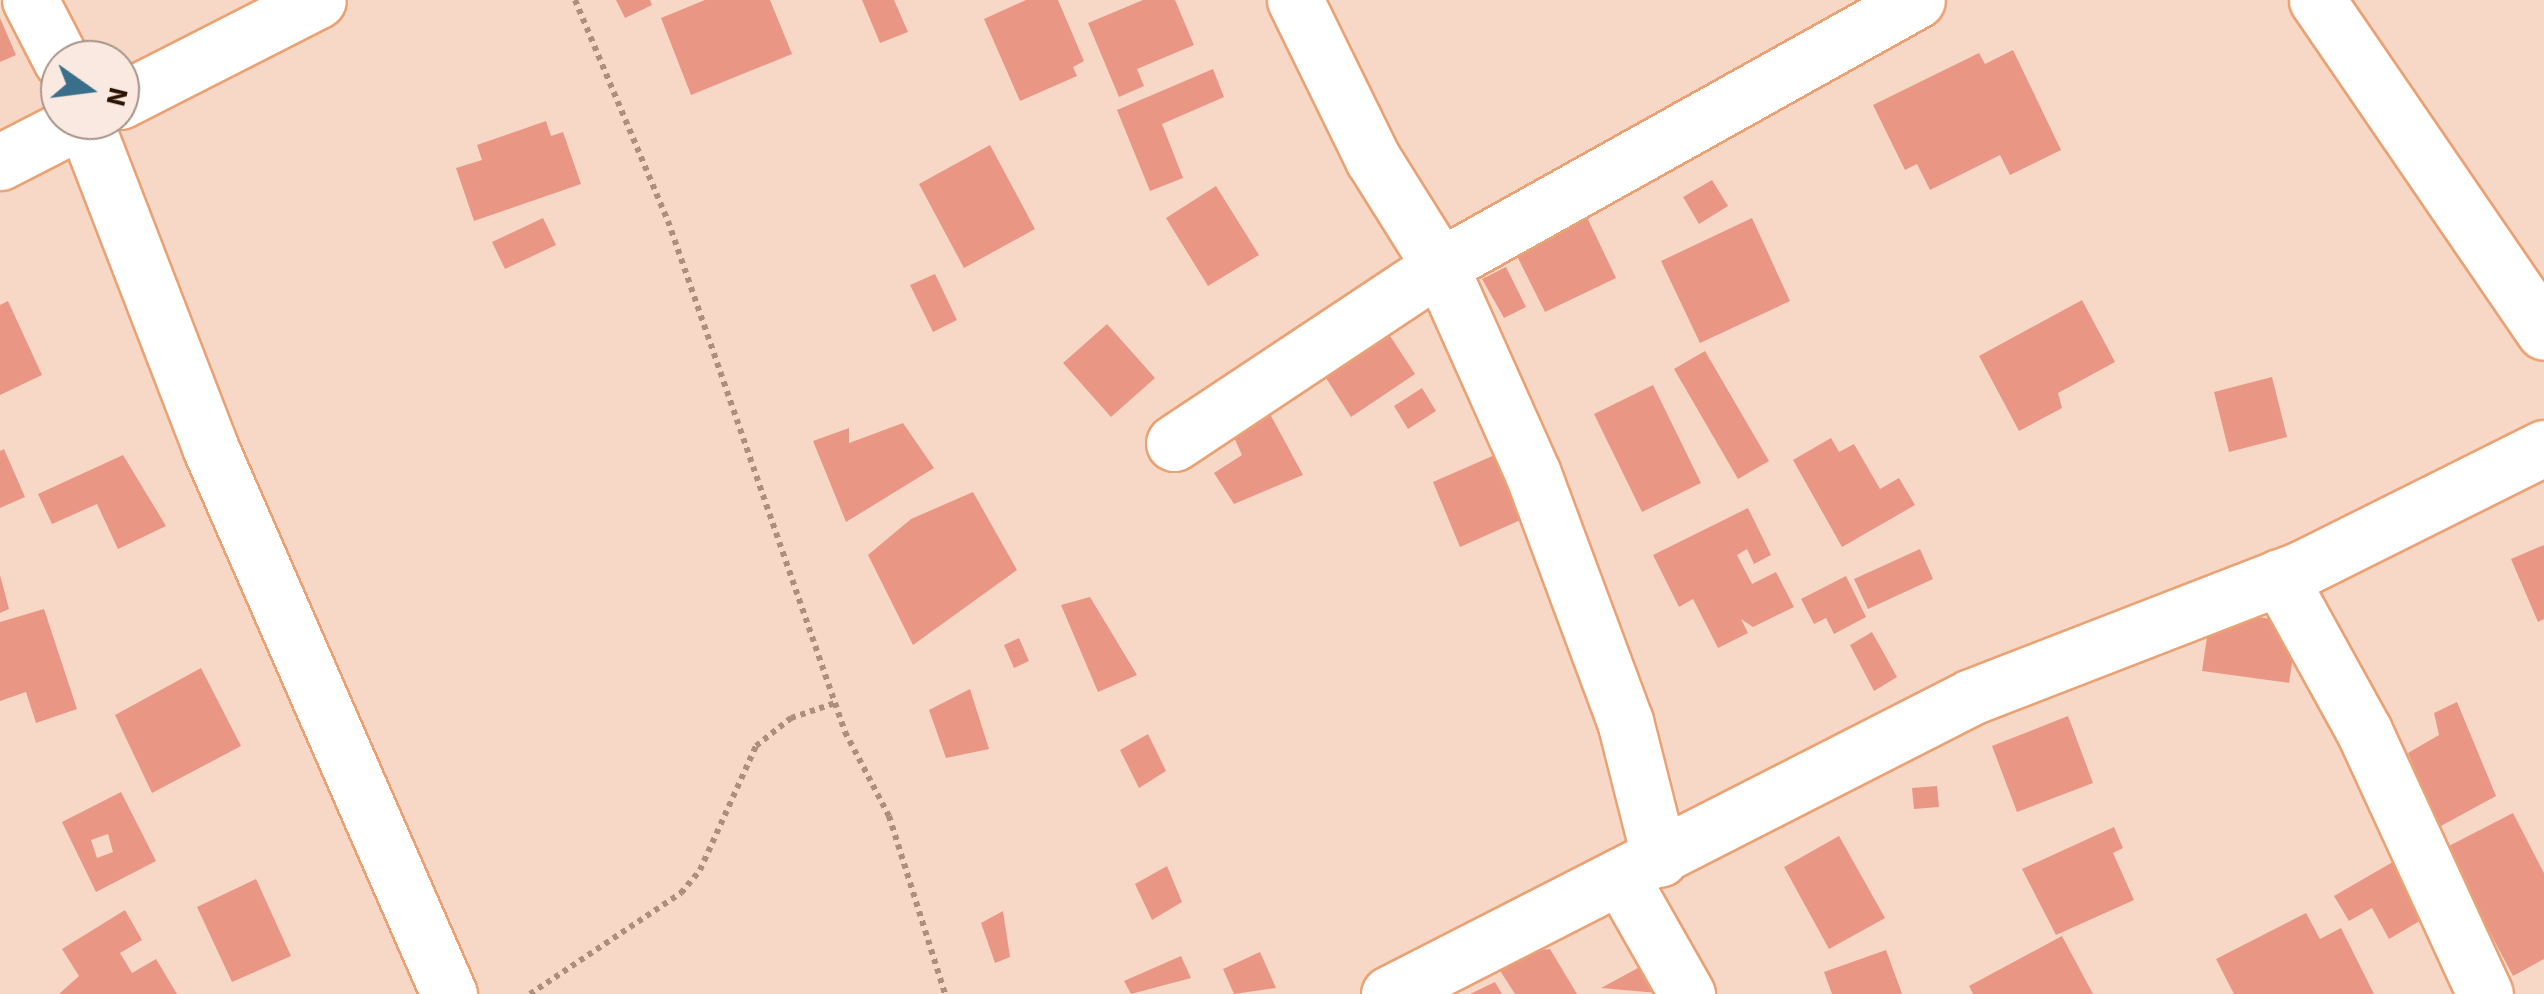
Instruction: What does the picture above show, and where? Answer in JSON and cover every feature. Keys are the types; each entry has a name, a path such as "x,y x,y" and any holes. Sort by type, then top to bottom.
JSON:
{"street":[{"path":"30,0 51,40"},
{"path":"140,90 318,0"},
{"path":"1295,0 1373,159 1440,266 1582,596 1640,868 1686,994"},
{"path":"1174,443 1440,266 1917,0"},
{"path":"2317,0 2544,332"},
{"path":"0,162 43,140"},
{"path":"91,140 210,446 449,994"},
{"path":"1388,994 1970,696 2279,576 2544,448"},
{"path":"2279,576 2364,732 2485,994"}],"path":[{"path":"575,0 668,221 838,702 889,816 945,994"},
{"path":"530,994 599,940 681,893 700,870 756,746 792,718 838,702"}],"building":[{"path":"616,0 650,0 652,5 625,18"},
{"path":"705,0 770,0 792,54 691,95 661,18"},
{"path":"862,0 894,0 908,32 880,43"},
{"path":"1026,0 1058,0 1084,61 1073,67 1077,76 1020,101 984,19"},
{"path":"1143,0 1175,0 1194,45 1137,69 1144,86 1119,97 1088,23"},
{"path":"0,18 16,55 0,62"},
{"path":"2013,50 2061,150 2010,175 2000,155 1930,190 1917,164 1905,170 1873,105 1979,53 1985,64"},
{"path":"1213,69 1224,97 1162,124 1183,178 1150,191 1117,110"},
{"path":"546,121 551,136 563,132 581,184 474,221 456,168 482,160 477,145"},
{"path":"990,145 1035,229 964,268 919,184"},
{"path":"1712,180 1728,206 1699,224 1683,197"},
{"path":"1216,186 1259,255 1208,286 1166,218"},
{"path":"1583,209 1616,278 1545,312 1511,244"},
{"path":"543,218 556,245 505,269 492,242"},
{"path":"1752,218 1790,301 1700,343 1661,261"},
{"path":"1506,267 1526,307 1504,318 1482,279"},
{"path":"935,274 957,320 933,332 910,285"},
{"path":"2082,300 2115,362 2058,393 2062,408 2019,431 1979,356"},
{"path":"8,301 42,375 0,395 0,305"},
{"path":"1379,319 1415,374 1351,417 1315,361"},
{"path":"1107,324 1155,378 1111,417 1063,363"},
{"path":"1705,351 1769,461 1738,479 1674,369"},
{"path":"2272,377 2287,437 2229,452 2214,392"},
{"path":"1653,385 1701,483 1642,512 1594,414"},
{"path":"1422,388 1436,411 1408,429 1394,406"},
{"path":"1263,401 1303,475 1234,504 1214,473 1242,455 1228,424"},
{"path":"903,423 934,468 846,522 813,441 849,428 849,443"},
{"path":"1831,438 1839,452 1854,444 1880,489 1899,478 1915,505 1842,547 1793,460"},
{"path":"4,449 25,497 0,508 0,451"},
{"path":"1497,454 1525,518 1460,547 1433,482"},
{"path":"123,455 166,526 118,549 97,504 52,524 38,494"},
{"path":"973,492 1017,570 913,645 868,555 911,519"},
{"path":"1748,508 1771,555 1754,564 1747,549 1737,555 1752,584 1776,572 1794,607 1753,627 1741,619 1748,633 1718,648 1693,599 1679,607 1653,555"},
{"path":"2544,545 2544,619 2538,622 2511,559"},
{"path":"1920,549 1933,579 1868,609 1854,579"},
{"path":"0,575 9,609 0,613"},
{"path":"1846,576 1866,617 1834,634 1826,618 1814,624 1801,599"},
{"path":"1090,597 1137,675 1098,692 1061,605"},
{"path":"44,609 77,709 36,723 26,692 0,701 0,622"},
{"path":"2211,610 2298,623 2289,683 2202,671"},
{"path":"1872,632 1897,677 1874,691 1850,645"},
{"path":"1019,638 1029,661 1014,668 1004,645"},
{"path":"201,668 241,746 152,793 115,715"},
{"path":"970,689 989,749 946,758 929,710"},
{"path":"2457,702 2496,796 2439,827 2408,753 2439,735 2434,713"},
{"path":"2068,716 2093,783 2017,812 1992,746"},
{"path":"1148,734 1166,771 1139,788 1120,750"},
{"path":"1937,786 1939,807 1914,809 1912,788"},
{"path":"121,792 156,861 96,892 62,822","holes":["108,834 113,852 97,858 91,840"]},
{"path":"2513,813 2544,873 2544,959 2513,976 2445,848"},
{"path":"2114,827 2123,848 2113,853 2134,900 2056,935 2022,869"},
{"path":"1839,836 1885,918 1829,949 1784,867"},
{"path":"2398,859 2430,915 2389,939 2372,908 2349,921 2334,896"},
{"path":"1167,866 1182,902 1152,920 1135,884"},
{"path":"256,879 291,956 232,982 197,907"},
{"path":"125,910 142,940 120,953 132,973 156,959 177,994 59,994 79,976 62,949"},
{"path":"1003,911 1010,957 995,963 981,923"},
{"path":"2306,913 2320,939 2341,928 2374,994 2234,994 2216,959"},
{"path":"2062,936 2093,994 1973,994 1969,986"},
{"path":"1550,949 1577,994 1515,994 1490,955"},
{"path":"1886,950 1902,994 1832,994 1824,972"},
{"path":"1260,952 1276,988 1234,994 1223,969"},
{"path":"1181,956 1191,978 1131,994 1124,981"},
{"path":"1660,956 1669,994 1601,988"},
{"path":"1495,982 1502,994 1470,994"}]}
